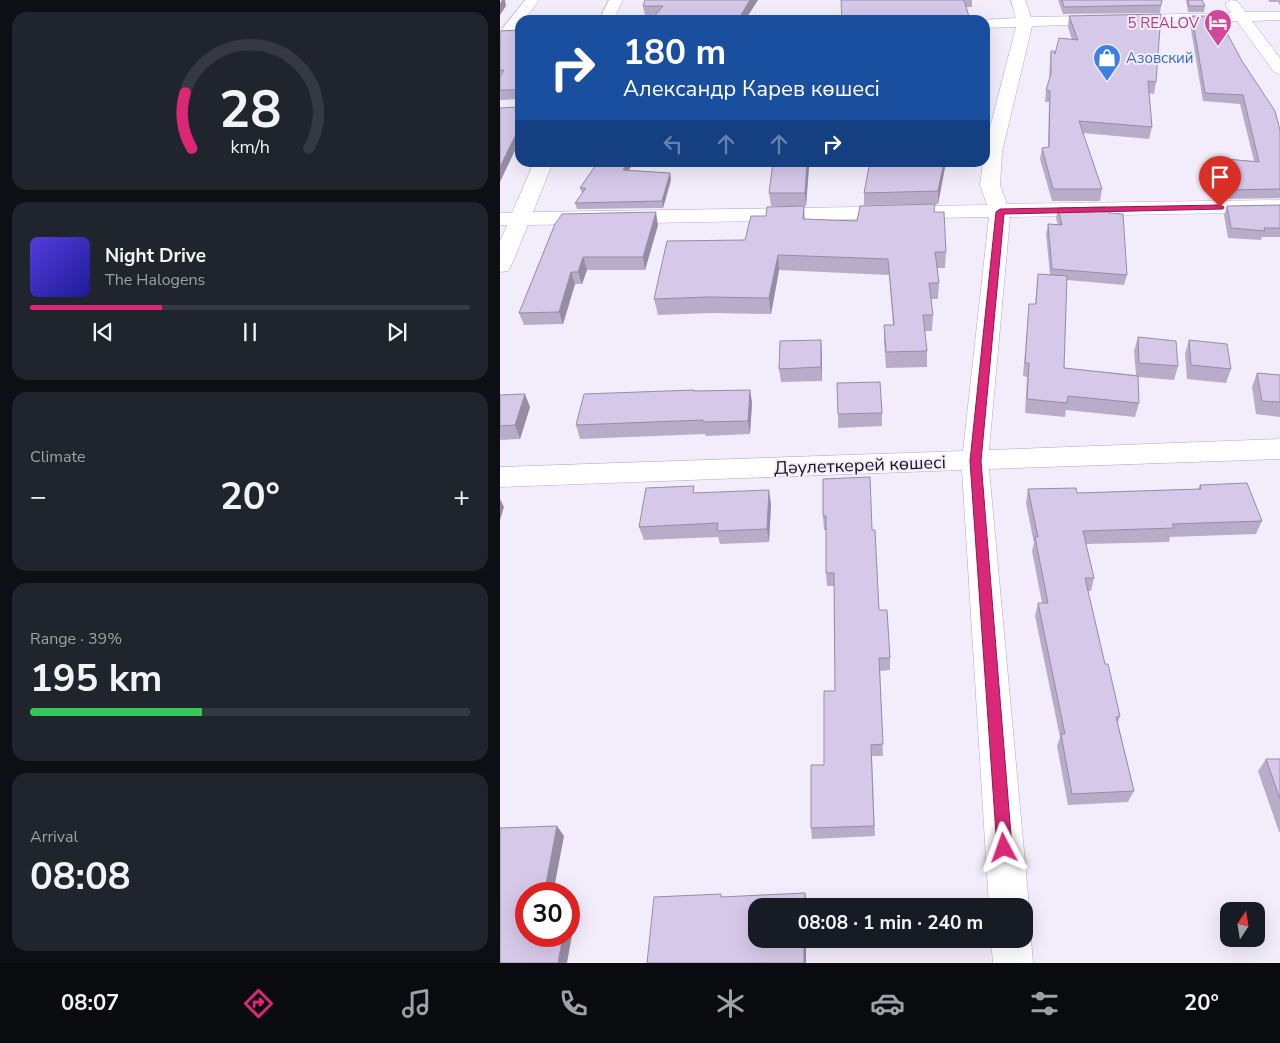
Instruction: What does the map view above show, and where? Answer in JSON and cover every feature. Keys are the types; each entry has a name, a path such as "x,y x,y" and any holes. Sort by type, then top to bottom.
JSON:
{"street":[{"path":"521,15 532,0"},
{"path":"608,15 616,0"},
{"path":"1229,0 1280,70"},
{"path":"1008,898 976,461 1000,212 990,185 993,152 1021,11"},
{"path":"990,21 1021,11 1280,16"},
{"path":"500,266 510,219 541,167"},
{"path":"510,219 1280,206"},
{"name":"Дәулеткерей көшесі","path":"500,477 1280,450"},
{"path":"1012,948 1013,963"}],"building":[{"path":"645,0 750,0 741,15 655,15 663,6 643,6"},
{"path":"841,0 964,0 968,15 842,15"},
{"path":"1062,0 1162,0 1161,5 1064,7"},
{"path":"1188,0 1202,0 1205,6 1189,6"},
{"path":"1161,14 1156,82 1148,81 1152,127 1079,121 1102,189 1053,189 1042,148 1049,147 1050,91 1046,90 1051,74 1051,51 1054,51 1055,54 1059,38 1078,40 1069,16"},
{"path":"1192,16 1213,16 1224,35 1228,35 1242,61 1275,111 1280,130 1280,189 1224,190 1223,182 1219,182 1215,158 1259,162 1243,95 1205,93"},
{"path":"515,30 515,90 500,90 500,77 504,70 500,70 500,31"},
{"path":"515,107 515,136 500,167 500,108"},
{"path":"595,167 625,167 623,170 670,173 662,201 575,203 586,188 580,188"},
{"path":"772,167 807,167 805,193 769,193"},
{"path":"869,167 943,167 938,191 864,193"},
{"path":"935,204 934,212 944,212 946,252 935,252 939,283 929,283 933,315 923,315 927,351 886,352 884,325 894,325 888,259 778,255 769,298 708,297 654,299 667,241 745,240 751,216 766,216 767,207 804,206 803,219 857,221 860,206"},
{"path":"1280,205 1280,228 1264,228 1265,231 1231,228 1227,206"},
{"path":"1107,207 1109,213 1123,214 1127,275 1052,269 1048,224 1062,225 1058,208"},
{"path":"656,212 643,257 583,257 578,272 571,272 559,312 519,313 555,224 562,214"},
{"path":"1038,274 1067,276 1064,368 1138,376 1139,403 1068,396 1067,403 1027,399 1029,363 1025,363 1029,304 1036,304"},
{"path":"1138,337 1176,341 1178,366 1139,363"},
{"path":"821,340 821,367 779,369 780,341"},
{"path":"1189,340 1227,344 1231,369 1191,365"},
{"path":"1257,373 1280,375 1280,402 1262,401"},
{"path":"880,382 882,413 838,414 837,383"},
{"path":"750,390 748,421 703,422 703,420 576,425 584,394"},
{"path":"525,394 515,425 500,426 500,395"},
{"path":"870,477 872,530 875,530 879,610 887,610 890,658 879,658 883,744 871,745 874,826 811,828 811,765 824,765 824,691 835,691 834,573 826,573 826,516 823,516 823,479"},
{"path":"1247,483 1262,521 1172,524 1174,528 1083,531 1094,578 1085,578 1105,664 1108,664 1120,716 1116,717 1134,791 1072,794 1061,734 1065,734 1038,603 1048,603 1035,537 1038,537 1028,489 1076,488 1077,493 1201,489 1200,485"},
{"path":"694,486 693,493 769,490 767,529 717,531 718,523 639,527 646,488"},
{"path":"1266,759 1280,759 1280,799"},
{"path":"557,826 546,882 515,882 515,947 561,947 558,963 500,963 500,828"},
{"path":"805,893 805,898 748,898 748,948 804,948 804,963 647,963 654,897 721,894 721,897"}],"place":[{"name":"5 REALOV","path":"1218,47"},
{"name":"Азовский","path":"1107,82"}],"route":[{"path":"1004,848 976,461 1000,212 1220,207"}]}
